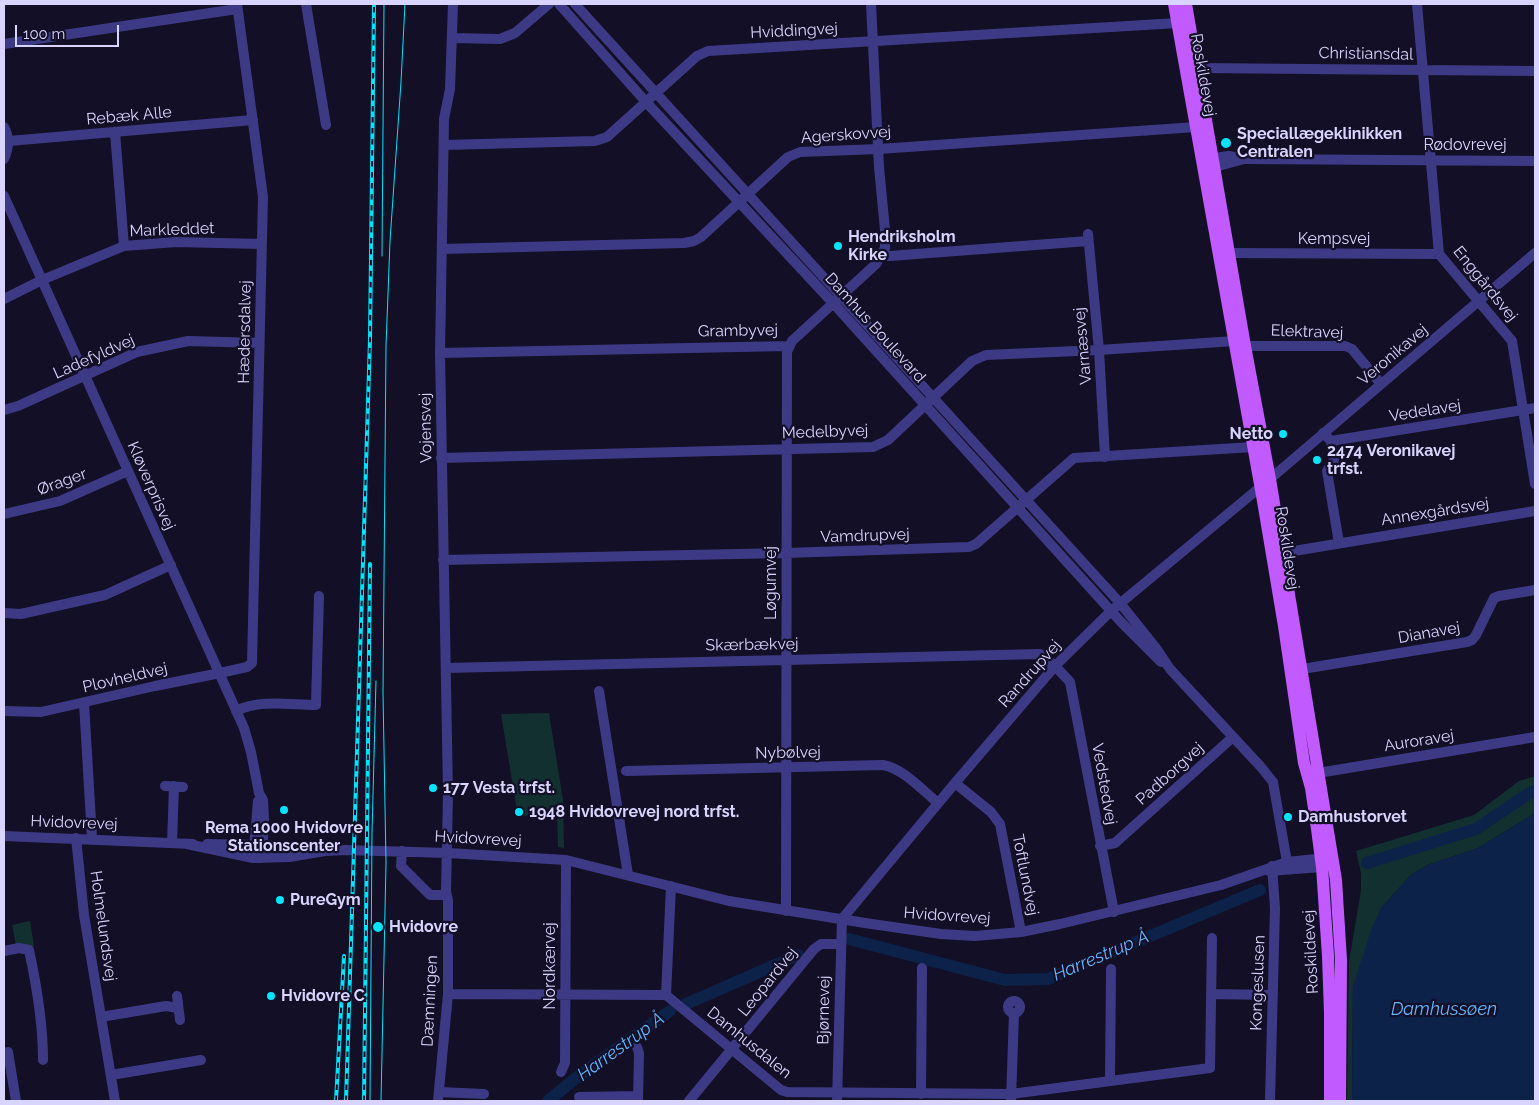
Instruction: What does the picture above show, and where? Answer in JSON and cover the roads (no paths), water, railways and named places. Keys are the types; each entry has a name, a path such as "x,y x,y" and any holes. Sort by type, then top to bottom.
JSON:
{"main road":[{"name":"Roskildevej","path":"1174,4 1196,127 1208,164 1229,254 1253,447 1265,483 1282,553 1302,670 1313,774 1325,861 1329,978 1330,1101"},
{"name":"Roskildevej","path":"1186,4 1197,68 1208,164 1265,483 1304,762 1313,774"},
{"name":"Roskildevej","path":"1325,861 1339,909 1341,960 1340,1101"}],"street":[{"path":"306,4 326,125"},
{"name":"Vojensvej","path":"448,853 440,352 444,119 450,88 453,4"},
{"path":"452,38 500,39 515,34 549,4"},
{"name":"Damhus Boulevard","path":"559,4 646,102 833,303 1111,611 1151,653 1170,669 1261,767 1273,782 1287,862"},
{"name":"Damhus Boulevard","path":"575,4 1120,603 1156,648 1170,669"},
{"path":"871,4 885,230 885,248 882,255"},
{"name":"Enggårdsvej","path":"1417,4 1439,254 1512,341 1535,484"},
{"path":"4,44 237,6"},
{"name":"Hædersdalvej","path":"237,6 263,197 252,663"},
{"name":"Hviddingvej","path":"444,145 595,141 607,137 697,56 708,51 1178,23"},
{"name":"Christiansdal","path":"1197,68 1535,70"},
{"name":"Rebæk Alle","path":"9,141 253,120"},
{"path":"4,127 9,141 4,159"},
{"name":"Agerskovvej","path":"442,249 684,243 694,241 701,237 795,153 1196,127"},
{"path":"115,132 124,246"},
{"name":"Rødovrevej","path":"1208,164 1229,156 1245,159 1535,161"},
{"name":"Kløverprisvej","path":"4,196 220,673 247,738 262,800 264,819 258,858"},
{"name":"Varnæsvej","path":"882,255 890,256 1088,238 1099,350 1105,457"},
{"name":"Markleddet","path":"4,299 42,280 124,246 176,242 262,244"},
{"name":"Veronikavej","path":"1265,483 1535,253"},
{"name":"Kempsvej","path":"1229,254 1439,254"},
{"name":"Grambyvej","path":"440,352 788,346 876,264 882,255"},
{"name":"Ladefyldvej","path":"4,410 18,406 85,377 137,352 188,341 259,343"},
{"name":"Medelbyvej","path":"442,458 878,446 888,440 972,361 986,355 1240,343"},
{"name":"Elektravej","path":"1240,343 1345,346 1352,349 1381,384"},
{"name":"Løgumvej","path":"786,911 786,358 788,346"},
{"name":"Vedelavej","path":"1331,441 1535,408"},
{"path":"1323,433 1331,441 1334,460 1327,471 1340,542"},
{"name":"Vamdrupvej","path":"443,560 970,547 976,544 1027,500 1071,459 1253,447"},
{"name":"Ørager","path":"4,514 60,501 128,471"},
{"name":"Randrupvej","path":"842,919 1055,666 1120,603 1265,483"},
{"name":"Annexgårdsvej","path":"1282,553 1535,511"},
{"path":"4,612 21,614 105,595 171,565"},
{"name":"Dianavej","path":"1302,670 1472,640 1494,598 1535,590"},
{"path":"236,711 259,704 316,705 319,596"},
{"name":"Skærbækvej","path":"446,668 1036,653 1044,656 1055,666"},
{"name":"Plovheldvej","path":"4,711 41,712 220,673 252,663"},
{"name":"Vedstedvej","path":"1055,666 1070,682 1114,912"},
{"path":"599,691 628,875"},
{"path":"84,703 92,838"},
{"name":"Padborgvej","path":"1100,846 1115,843 1233,736"},
{"name":"Auroravej","path":"1313,774 1535,737"},
{"name":"Nybølvej","path":"626,771 883,765 893,767 938,803"},
{"name":"Toftlundvej","path":"955,783 991,812 1000,824 1021,932"},
{"path":"172,843 174,786"},
{"name":"Hvidovrevej","path":"4,836 92,838 187,844 259,844 325,851 402,851 566,860 729,901 941,934 975,936 1021,932 1114,912 1221,885 1261,871 1325,861"},
{"name":"Holmelundsvej","path":"76,838 84,915 115,1101"},
{"name":"Hvidovrevej","path":"187,844 258,858 289,857 325,851"},
{"path":"402,851 401,866 430,895 447,895"},
{"name":"Dæmningen","path":"448,853 448,994 439,1096 484,1094"},
{"name":"Nordkærvej","path":"561,1072 565,1063 566,860"},
{"name":"Hvidovrevej","path":"1272,869 1287,862 1325,861"},
{"name":"Kongeslusen","path":"1270,1101 1276,908 1272,869"},
{"path":"448,994 666,995 671,886"},
{"name":"Bjørnevej","path":"837,1097 842,919"},
{"name":"Damhusdalen","path":"666,995 784,1092 837,1097 921,1094 1011,1097 1210,1068 1212,938"},
{"name":"Leopardvej","path":"688,1101 817,946 821,944 840,944"},
{"path":"4,951 19,948 28,950 38,989 43,1060"},
{"path":"921,1094 922,968"},
{"path":"1110,1082 1111,969"},
{"path":"1211,994 1273,994"},
{"path":"177,996 180,1020"},
{"path":"101,1017 166,1006 178,1008"},
{"path":"1011,1097 1014,1013"},
{"path":"580,1097 638,1099 639,1053 637,1047"},
{"path":"4,1053 8,1052 16,1101"},
{"path":"111,1075 201,1060"}],"water":[{"name":"Damhussøen","path":"1535,813 1535,1101 1352,1101 1353,986 1372,927 1381,908 1411,875 1427,865 1478,848"}],"waterway":[{"name":"Harrestrup Å","path":"1367,863 1476,829 1535,791"},
{"name":"Harrestrup Å","path":"849,939 1005,980 1048,979 1260,890"},
{"name":"Harrestrup Å","path":"686,1004 798,955"},
{"name":"Harrestrup Å","path":"548,1101 576,1078 670,1011"}],"tram line":[{"path":"382,256 384,4"},
{"path":"381,1101 386,863 383,693 386,346 390,241 405,4"},
{"path":"370,1101 372,833 376,681"}],"railway":[{"path":"346,1101 370,339 374,4"},
{"path":"364,1101 370,564"},
{"path":"336,1101 344,956"}],"place":[{"name":"Speciallægeklinikken Centralen","path":"1226,143"},
{"name":"Hendriksholm Kirke","path":"838,246"},
{"name":"Netto","path":"1283,434"},
{"name":"2474 Veronikavej trfst.","path":"1317,460"},
{"name":"177 Vesta trfst.","path":"433,788"},
{"name":"Rema 1000 Hvidovre Stationscenter","path":"284,810"},
{"name":"1948 Hvidovrevej nord trfst.","path":"519,812"},
{"name":"Damhustorvet","path":"1288,817"},
{"name":"PureGym","path":"280,900"},
{"name":"Hvidovre","path":"378,927"},
{"name":"Hvidovre C","path":"271,996"}]}
